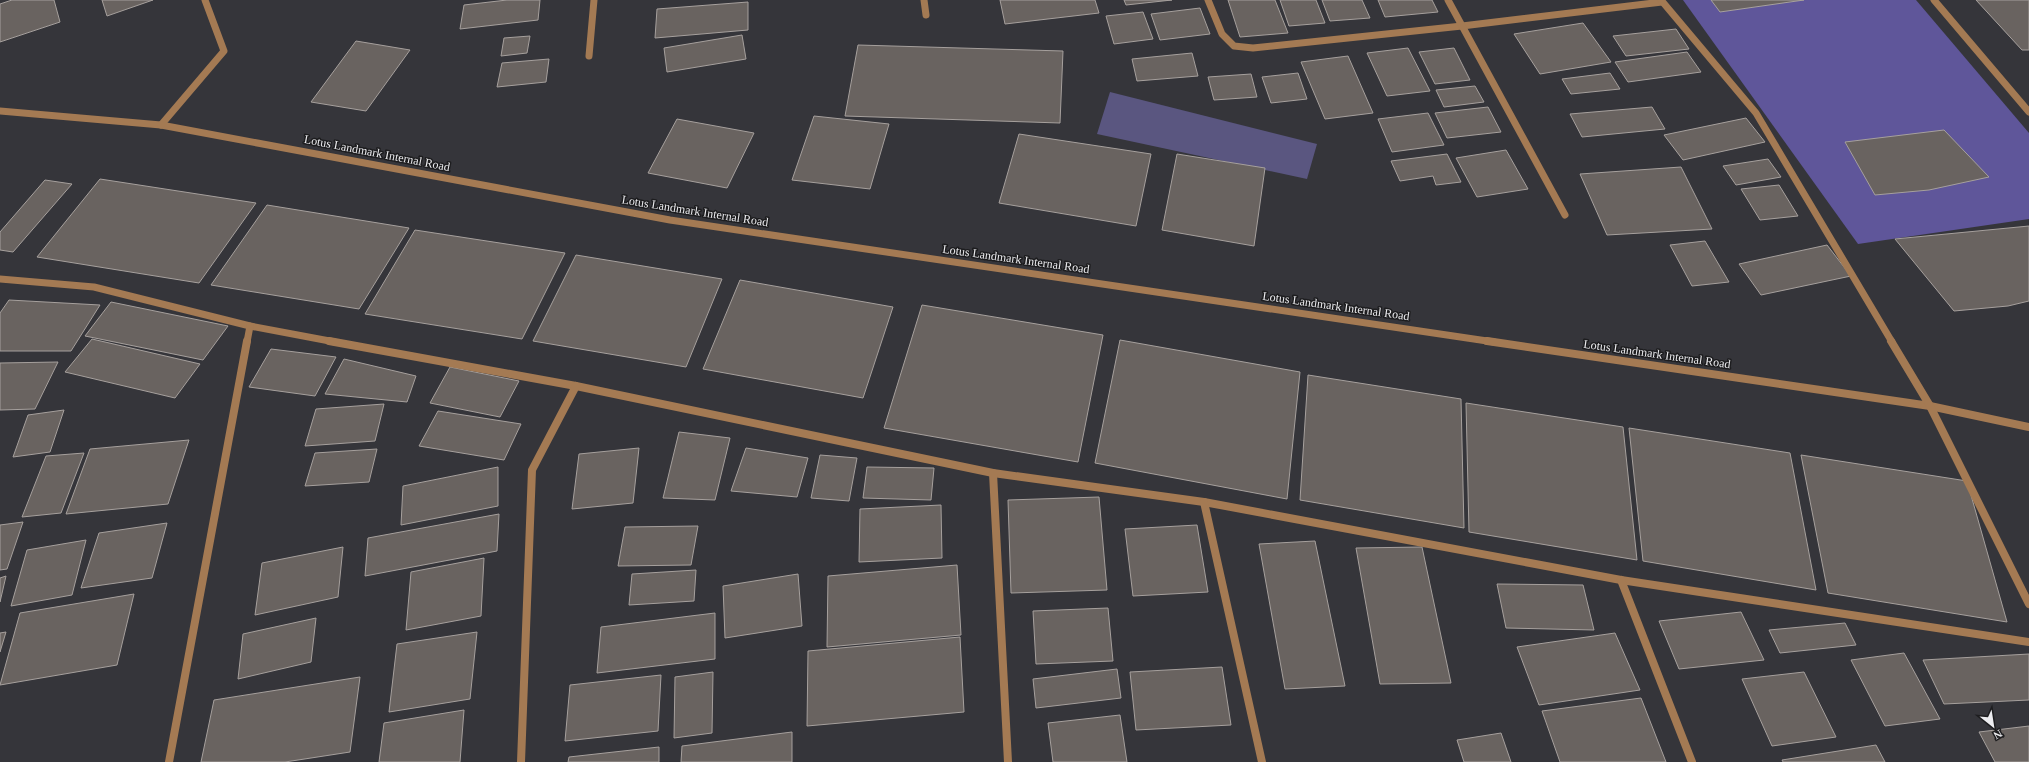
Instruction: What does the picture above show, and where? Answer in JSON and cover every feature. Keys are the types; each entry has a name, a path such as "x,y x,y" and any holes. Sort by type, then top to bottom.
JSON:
{"street":[{"path":"161,125 224,51 205,0"},
{"path":"589,56 594,0"},
{"path":"924,0 926,16"},
{"path":"1208,0 1222,34 1234,46 1253,48 1462,26 1662,1 1756,113 1930,406 2029,604"},
{"path":"1448,0 1565,215"},
{"path":"1934,0 2029,112"},
{"name":"Lotus Landmark Internal Road","path":"0,111 161,125 670,220 1930,406 2029,427"},
{"path":"0,279 94,287 250,326 576,386 993,473 1204,502 1621,580 2029,642"},
{"path":"169,762 250,326"},
{"path":"521,762 532,470 576,386"},
{"path":"993,473 1008,762"},
{"path":"1204,502 1262,762"},
{"path":"1621,580 1692,762"}],"shaded area":[{"path":"1683,0 1916,0 2029,133 2029,219 1858,244"},
{"path":"1110,92 1317,144 1307,179 1097,134"}],"building":[{"path":"12,0 54,0 60,22 0,42 0,4"},
{"path":"102,0 153,0 107,16"},
{"path":"507,0 540,0 538,20 460,29 464,5"},
{"path":"1000,0 1095,0 1099,13 1005,24"},
{"path":"1124,0 1172,0 1126,5"},
{"path":"1228,0 1275,0 1288,33 1240,37"},
{"path":"1280,0 1316,0 1325,23 1289,26"},
{"path":"1322,0 1362,0 1370,18 1330,21"},
{"path":"1378,0 1432,0 1438,12 1385,17"},
{"path":"1711,0 1804,0 1720,12"},
{"path":"1976,0 2029,0 2029,50 2022,50"},
{"path":"748,2 748,30 655,38 657,9"},
{"path":"1200,8 1210,34 1160,40 1151,14"},
{"path":"1143,12 1153,39 1114,44 1106,16"},
{"path":"1583,23 1611,62 1540,74 1514,34"},
{"path":"1676,29 1689,49 1626,56 1613,36"},
{"path":"742,35 746,59 667,72 664,48"},
{"path":"530,36 527,53 501,56 504,38"},
{"path":"356,41 410,50 366,111 311,102"},
{"path":"858,45 1063,51 1060,123 845,116"},
{"path":"1408,48 1430,91 1387,96 1367,53"},
{"path":"1454,48 1470,80 1435,84 1419,52"},
{"path":"1687,52 1701,72 1628,82 1615,62"},
{"path":"1192,53 1198,76 1137,81 1132,59"},
{"path":"1348,56 1373,113 1325,119 1301,62"},
{"path":"549,59 546,82 497,87 502,63"},
{"path":"1298,73 1307,99 1271,103 1262,77"},
{"path":"1610,73 1620,89 1571,94 1562,79"},
{"path":"1251,74 1257,97 1214,100 1208,77"},
{"path":"1475,86 1484,102 1444,107 1436,90"},
{"path":"1488,107 1501,132 1447,138 1435,113"},
{"path":"1652,107 1665,129 1582,137 1570,114"},
{"path":"1428,113 1444,145 1392,152 1378,119"},
{"path":"814,116 889,124 870,189 792,180"},
{"path":"1746,118 1765,142 1683,160 1664,135"},
{"path":"677,119 754,133 727,188 648,173"},
{"path":"1944,130 1989,177 1929,190 1875,195 1845,142"},
{"path":"1019,134 1151,154 1136,226 999,203"},
{"path":"1506,150 1528,189 1477,197 1456,158"},
{"path":"1177,154 1265,168 1254,246 1162,230"},
{"path":"1447,154 1461,182 1436,185 1433,176 1400,181 1391,161"},
{"path":"1768,159 1781,177 1736,185 1723,166"},
{"path":"1681,167 1712,229 1607,235 1580,174"},
{"path":"100,179 256,203 199,283 37,257"},
{"path":"45,180 72,184 13,252 0,250 0,232"},
{"path":"1779,185 1798,216 1760,220 1741,189"},
{"path":"267,205 409,228 359,309 211,285"},
{"path":"2029,226 2029,301 2008,306 1954,311 1895,239"},
{"path":"415,230 565,253 522,339 365,314"},
{"path":"1705,241 1729,282 1692,286 1670,245"},
{"path":"1827,245 1851,276 1761,295 1739,264"},
{"path":"576,255 722,279 686,367 533,341"},
{"path":"740,280 893,307 863,398 703,369"},
{"path":"9,300 100,305 71,351 0,351 0,313"},
{"path":"111,302 228,326 203,360 85,336"},
{"path":"922,305 1103,335 1078,462 884,428"},
{"path":"92,339 200,364 175,398 65,372"},
{"path":"1120,340 1300,372 1287,499 1095,463"},
{"path":"271,349 336,357 315,396 249,387"},
{"path":"344,359 416,376 407,402 325,394"},
{"path":"58,362 35,409 0,410 0,363"},
{"path":"450,367 519,381 500,417 430,403"},
{"path":"1308,375 1461,399 1464,528 1300,500"},
{"path":"1466,403 1623,427 1637,560 1469,532"},
{"path":"384,404 375,441 305,446 316,409"},
{"path":"64,410 50,452 13,457 28,415"},
{"path":"438,411 521,424 504,460 419,446"},
{"path":"1629,428 1790,453 1816,590 1643,561"},
{"path":"679,432 730,438 715,500 663,498"},
{"path":"189,440 168,504 66,514 90,449"},
{"path":"639,448 633,503 572,509 579,454"},
{"path":"746,448 808,458 797,497 731,491"},
{"path":"377,449 369,482 305,486 315,453"},
{"path":"84,453 61,513 22,517 46,456"},
{"path":"820,455 857,458 849,501 811,498"},
{"path":"1801,455 1967,481 2007,622 1828,593"},
{"path":"498,467 498,506 401,525 403,486"},
{"path":"867,467 934,468 931,500 863,498"},
{"path":"1099,497 1107,590 1011,593 1008,500"},
{"path":"941,505 942,558 859,562 860,509"},
{"path":"499,514 497,551 365,576 368,538"},
{"path":"23,522 7,569 0,570 0,525"},
{"path":"167,523 152,578 81,588 99,533"},
{"path":"1197,525 1208,592 1133,596 1125,529"},
{"path":"698,526 691,565 618,566 625,527"},
{"path":"86,540 72,595 11,606 27,550"},
{"path":"1315,541 1345,686 1285,689 1259,544"},
{"path":"343,547 338,597 255,615 262,563"},
{"path":"1422,547 1451,683 1380,684 1356,548"},
{"path":"484,558 481,616 406,630 411,572"},
{"path":"957,565 961,635 827,647 828,576"},
{"path":"696,570 694,601 629,605 632,574"},
{"path":"798,574 802,626 725,638 723,586"},
{"path":"6,576 0,602 0,578"},
{"path":"1497,584 1583,585 1594,630 1506,628"},
{"path":"134,594 117,665 0,685 20,613"},
{"path":"1108,608 1113,661 1036,664 1033,611"},
{"path":"1741,612 1764,660 1679,669 1659,621"},
{"path":"715,613 715,659 597,673 601,627"},
{"path":"316,618 311,662 238,679 243,634"},
{"path":"1845,623 1856,645 1780,653 1769,630"},
{"path":"6,632 0,652 0,633"},
{"path":"477,632 470,699 389,712 397,644"},
{"path":"1615,633 1640,690 1539,705 1517,647"},
{"path":"960,637 964,712 807,726 808,651"},
{"path":"1904,653 1940,719 1885,726 1851,660"},
{"path":"2029,654 2029,700 1944,704 1923,660"},
{"path":"1222,667 1231,725 1136,730 1130,672"},
{"path":"1117,669 1121,698 1036,708 1033,679"},
{"path":"713,672 712,733 674,738 675,677"},
{"path":"1804,672 1836,737 1772,746 1742,679"},
{"path":"661,675 658,731 565,741 570,685"},
{"path":"360,677 350,752 285,762 201,762 214,700"},
{"path":"1641,698 1666,762 1560,762 1542,711"},
{"path":"464,710 460,762 379,762 384,723"},
{"path":"1120,715 1127,762 1053,762 1048,723"},
{"path":"2029,726 2029,762 1995,762 1979,732"},
{"path":"792,732 792,762 681,762 682,746"},
{"path":"1501,733 1511,762 1464,762 1457,740"},
{"path":"1876,745 1885,762 1783,762 1782,760"},
{"path":"659,747 659,762 568,762 569,757"}]}
